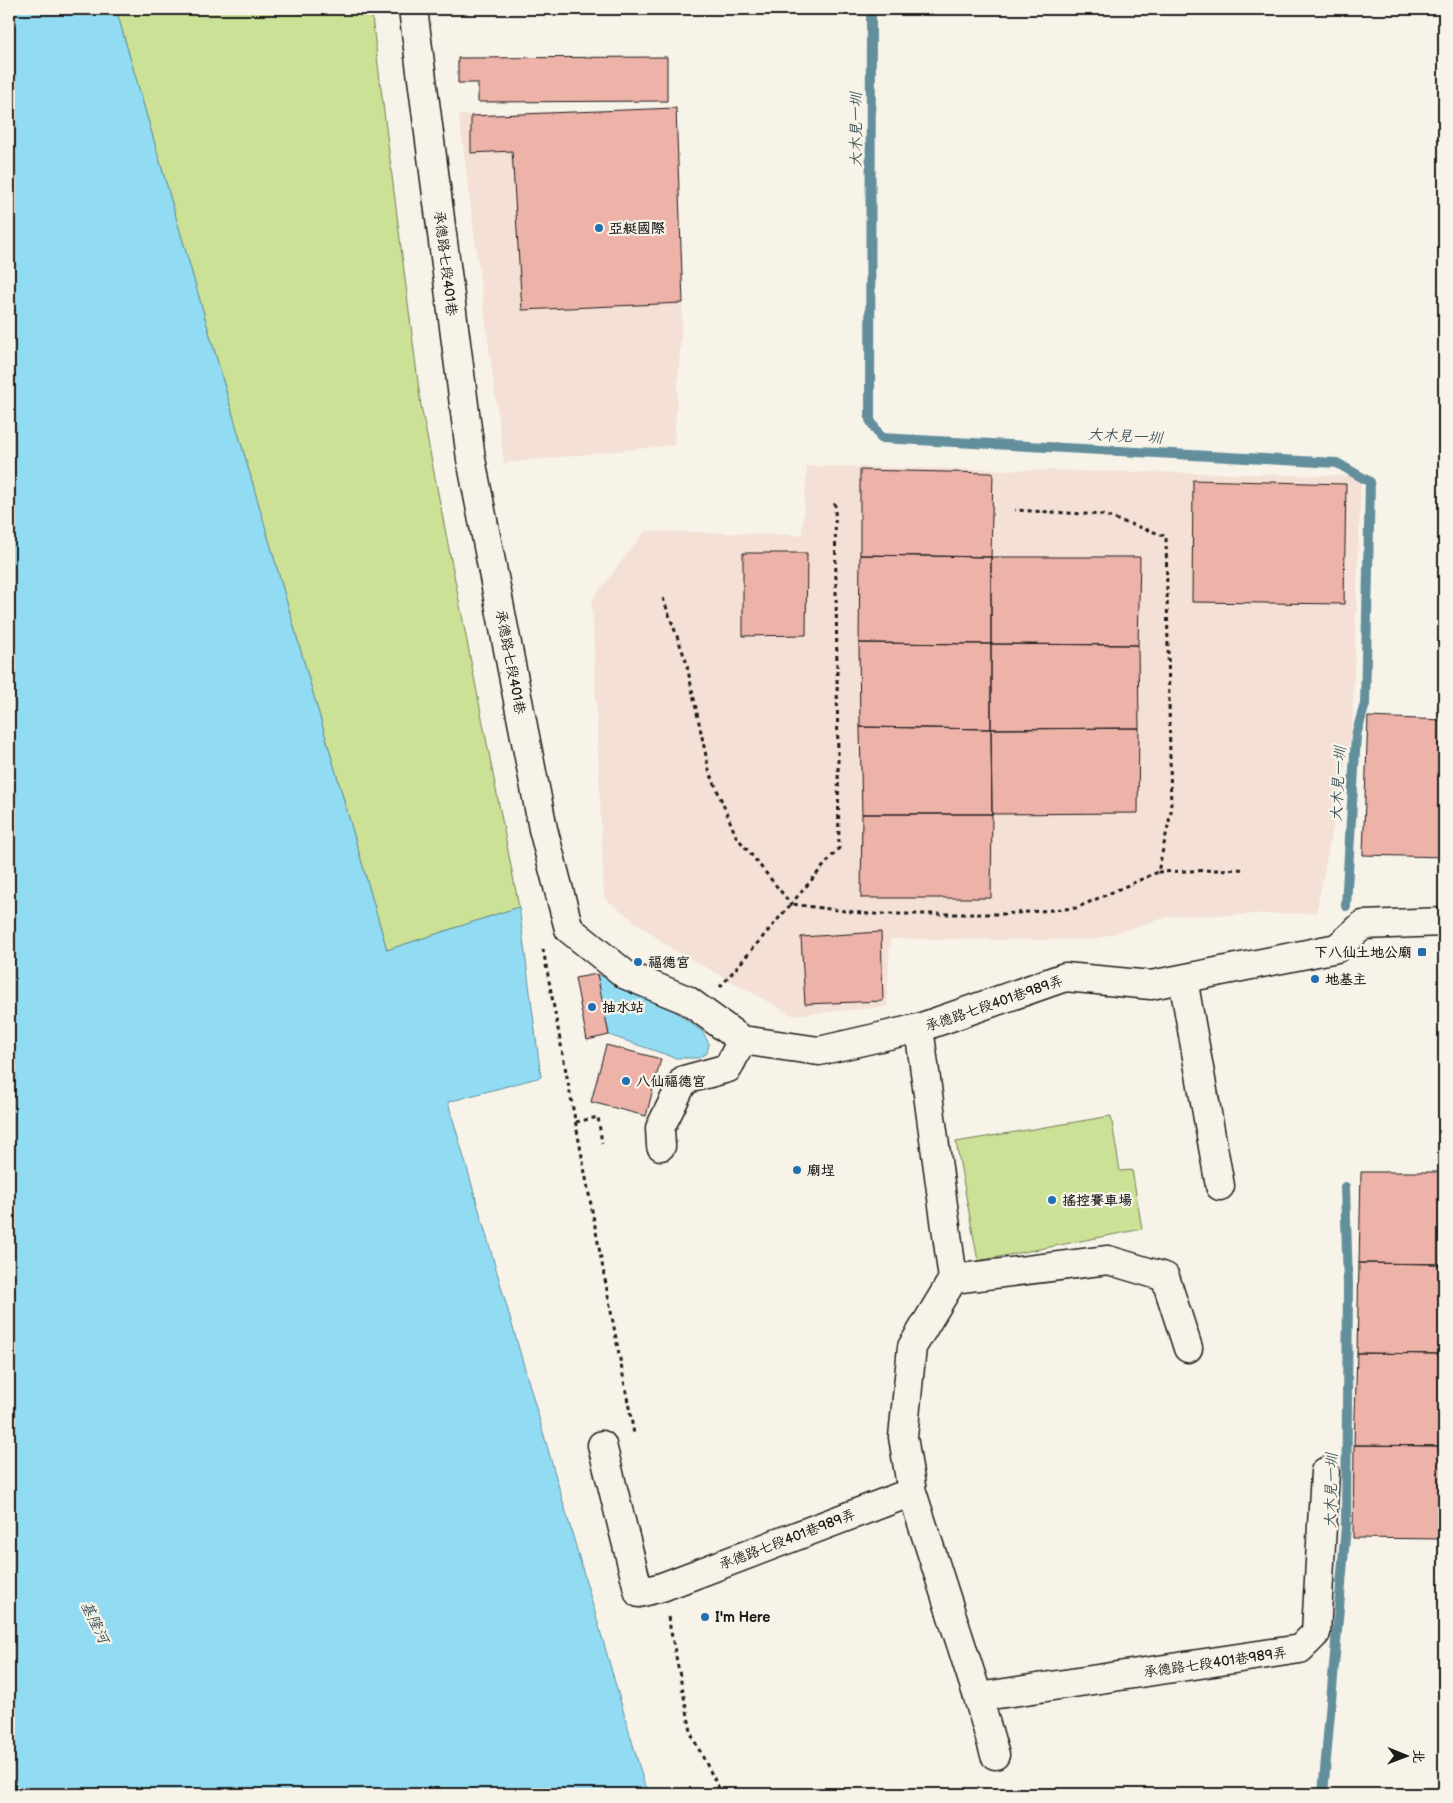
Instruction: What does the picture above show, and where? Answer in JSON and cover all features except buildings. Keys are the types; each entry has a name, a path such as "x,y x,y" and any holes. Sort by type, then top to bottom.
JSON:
{"street":[{"name":"承德路七段401巷","path":"413,9 471,459 543,829 568,929 626,975 687,1000 742,1040 819,1051 919,1028"},
{"name":"承德路七段401巷989弄","path":"953,1279 919,1028 1065,977 1152,985 1337,948 1363,925 1444,922"},
{"path":"1183,979 1220,1186"},
{"path":"661,1146 660,1128 684,1080 728,1068 742,1040"},
{"path":"995,1755 978,1696 912,1492 903,1437 912,1347 953,1279 1108,1260 1166,1277 1188,1348"},
{"name":"承德路七段401巷989弄","path":"602,1445 639,1593 662,1587 912,1492"},
{"name":"承德路七段401巷989弄","path":"978,1696 1300,1649 1316,1632 1325,1472"}],"path":[{"path":"700,1010 839,848 835,500"},
{"path":"1015,510 1103,515 1166,536 1171,812 1158,872"},
{"path":"663,598 686,661 709,770 736,836 791,904 869,914 1004,914 1076,908 1158,872 1246,869"},
{"path":"576,1122 598,1117 602,1143"}],"shaded area":[{"name":"亞艇國際","path":"676,108 683,303 674,445 504,463 459,115"},
{"path":"807,466 1361,476 1352,729 1316,913 1171,916 1093,940 890,939 887,1007 792,1015 669,947 604,898 592,600 645,531 802,535"}],"green space":[{"path":"116,9 371,9 421,406 519,907 387,950"},
{"name":"搖控賽車場","path":"1111,1116 1120,1171 1132,1170 1142,1229 978,1261 956,1142"}],"water":[{"name":"基隆河","path":"9,9 116,9 387,950 519,907 541,1077 448,1102 644,1783 652,1794 9,1794"},
{"path":"597,974 669,1007 703,1032 709,1044 707,1053 698,1058 676,1058 609,1035"}],"waterway":[{"name":"大木見一圳","path":"871,9 870,420 881,438 1337,463 1370,482 1365,704 1356,735 1346,906"},
{"name":"大木見一圳","path":"1323,1794 1346,1526 1348,1284 1345,1187"}],"place":[{"name":"亞艇國際","path":"599,228"},
{"name":"下八仙土地公廟","path":"1422,952"},
{"name":"福德宮","path":"638,962"},
{"name":"地基主","path":"1315,979"},
{"name":"抽水站","path":"592,1007"},
{"name":"八仙福德宮","path":"626,1081"},
{"name":"廟埕","path":"797,1170"},
{"name":"搖控賽車場","path":"1052,1200"},
{"name":"I'm Here","path":"705,1617"}]}
